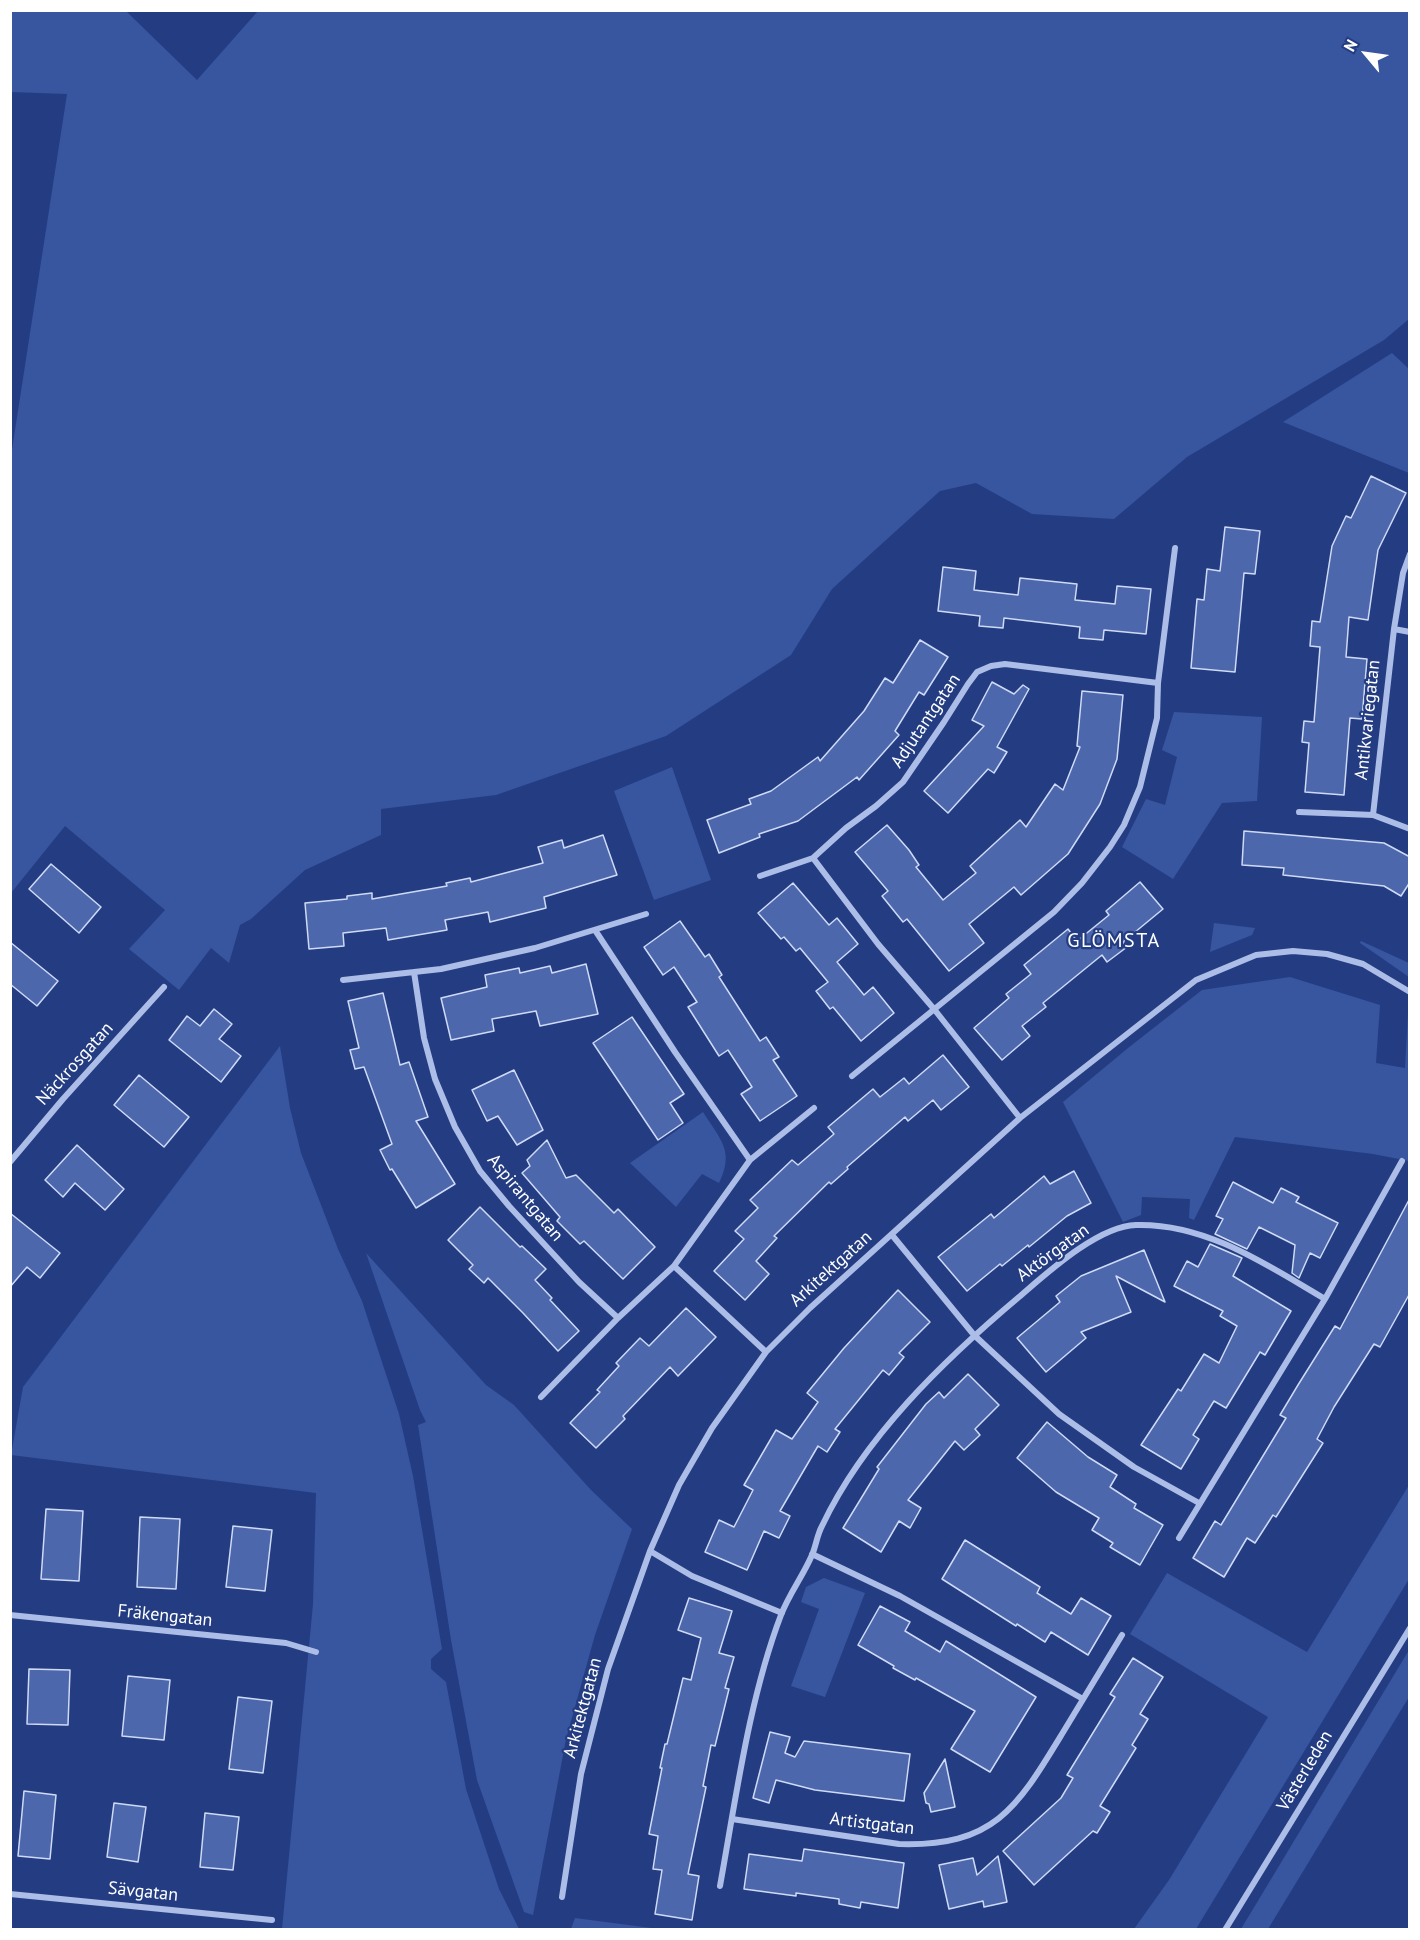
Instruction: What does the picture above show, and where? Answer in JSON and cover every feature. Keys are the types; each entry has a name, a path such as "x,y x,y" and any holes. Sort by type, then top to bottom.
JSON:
{"street":[{"path":"852,1076 1054,912 1082,884 1124,825 1140,787 1157,718 1158,683 1175,548"},
{"name":"Antikvariegatan","path":"1373,815 1394,629 1402,573 1410,555"},
{"path":"1394,629 1410,633"},
{"name":"Adjutantgatan","path":"760,876 813,858 903,782 978,672 991,666 1005,664 1158,683"},
{"path":"1299,812 1373,815 1410,829"},
{"path":"813,858 878,944 934,1009 1020,1118"},
{"path":"343,980 441,969 535,948 646,914"},
{"path":"595,930 675,1052 750,1160"},
{"name":"Arkitektgatan","path":"562,1897 581,1774 608,1669 650,1551 679,1485 712,1428 766,1352 810,1308 1020,1118 1196,980 1256,955 1293,951 1327,954 1363,964 1410,992"},
{"name":"Aspirantgatan","path":"414,972 424,1038 435,1079 455,1127 480,1171 579,1282 618,1318"},
{"name":"Näckrosgatan","path":"10,1162 63,1099 164,987"},
{"path":"541,1397 618,1318 674,1266 750,1160 814,1108"},
{"path":"1179,1538 1325,1299 1402,1161"},
{"name":"Aktörgatan","path":"812,1554 821,1527 846,1484 879,1437 974,1335 1065,1258 1105,1234 1134,1225 1189,1231 1216,1239 1325,1299"},
{"path":"892,1235 974,1335 1059,1414 1134,1467 1200,1503"},
{"path":"674,1266 766,1352"},
{"path":"650,1551 692,1576 782,1613"},
{"path":"720,1886 750,1728 771,1644 782,1613 812,1554 930,1612 1083,1699"},
{"name":"Fräkengatan","path":"10,1615 286,1643 316,1653"},
{"name":"Västerleden","path":"1225,1929 1410,1628"},
{"name":"Artistgatan","path":"732,1819 899,1844 925,1845 975,1833 998,1820 1019,1800 1038,1774 1122,1635"},
{"name":"Sävgatan","path":"10,1894 272,1920"}],"shaded area":[{"path":"11,10 126,11 197,80 258,11 1409,11 1409,319 1384,340 1187,457 1114,519 1032,514 976,483 940,491 832,589 791,655 666,736 496,795 381,809 381,835 305,870 251,919 240,925 229,963 211,948 179,990 129,949 165,910 65,826 11,893 11,456 67,94 11,92"},
{"path":"1392,353 1409,369 1409,473 1283,422"},
{"path":"1174,712 1262,717 1257,801 1222,803 1173,879 1122,847 1146,799 1165,805 1177,757 1162,750"},
{"path":"672,767 711,880 654,900 614,791"},
{"path":"1214,923 1255,928 1252,935 1210,952"},
{"path":"1361,941 1409,963 1409,977 1360,943"},
{"path":"1290,977 1380,1005 1376,1063 1405,1068 1409,1014 1409,1161 1373,1154 1235,1137 1194,1220 1189,1218 1190,1199 1142,1197 1141,1215 1123,1222 1063,1102 1202,990"},
{"path":"280,1046 290,1108 301,1153 338,1249 362,1301 399,1414 413,1476 442,1649 431,1659 431,1669 446,1682 466,1789 499,1889 519,1929 282,1929 313,1604 316,1493 11,1455 23,1387"},
{"path":"703,1112 723,1146 726,1162 724,1172 719,1183 702,1174 676,1207 630,1163"},
{"path":"366,1253 486,1385 514,1405 591,1490 632,1529 595,1635 566,1739 533,1915 524,1912 477,1780 451,1640 418,1425 426,1422"},
{"path":"1409,1485 1409,1579 1196,1929 1134,1929 1169,1880 1268,1717 1130,1634 1167,1573 1307,1652"},
{"path":"824,1578 865,1593 825,1697 791,1686 819,1609 801,1602 806,1587"},
{"path":"1409,1650 1409,1697 1268,1929 1241,1929"},
{"path":"575,1918 659,1929 571,1929"}],"building":[{"path":"1371,476 1406,493 1378,550 1368,620 1349,617 1346,657 1367,659 1362,719 1350,718 1344,795 1305,792 1309,743 1302,742 1304,721 1314,722 1320,647 1310,646 1312,621 1320,622 1332,546 1346,516 1351,518"},
{"path":"1225,527 1260,531 1255,574 1244,573 1235,672 1191,668 1197,599 1204,600 1207,569 1220,571"},
{"path":"943,567 976,571 974,590 1018,595 1020,578 1077,584 1075,600 1115,604 1117,586 1151,589 1146,634 1104,630 1103,640 1079,638 1080,627 1004,618 1003,628 979,626 980,616 938,611"},
{"path":"920,640 948,657 924,695 919,692 895,731 899,735 859,780 857,777 798,821 759,834 760,837 719,853 707,820 751,804 749,799 771,791 818,757 820,761 864,711 885,678 893,683"},
{"path":"992,682 1014,694 1023,685 1029,689 997,747 1007,752 994,773 988,769 948,813 924,791 984,726 972,720"},
{"path":"1082,691 1123,695 1117,759 1100,804 1068,854 1021,895 1014,887 969,924 984,943 949,971 907,919 903,922 882,896 888,891 855,852 887,825 909,850 919,865 916,867 943,900 976,873 970,866 1020,820 1026,827 1055,784 1063,790 1080,747 1077,746"},
{"path":"1244,831 1384,843 1410,857 1410,882 1401,896 1384,886 1283,875 1284,868 1242,865"},
{"path":"603,835 617,875 544,897 546,908 490,922 488,912 445,920 447,930 388,940 386,928 343,933 344,946 309,949 305,903 347,899 347,896 372,893 372,899 447,886 446,883 470,878 471,882 543,863 538,847 562,840 564,848"},
{"path":"51,864 101,907 79,933 29,889"},
{"path":"1140,882 1163,909 1123,942 1127,947 1107,962 1102,955 1043,1003 1046,1007 1022,1026 1030,1036 1002,1060 974,1028 1009,998 1006,994 1031,974 1024,965 1068,929 1077,941 1109,915 1106,911"},
{"path":"793,883 829,925 837,918 858,944 837,962 864,995 873,987 894,1013 861,1041 833,1007 830,1009 816,991 828,982 800,948 796,951 784,937 781,939 758,913"},
{"path":"680,921 705,957 709,954 722,975 719,977 760,1041 766,1037 779,1057 773,1060 797,1096 760,1121 741,1094 752,1087 728,1050 719,1056 688,1007 697,1002 674,967 663,975 644,947"},
{"path":"10,942 58,981 37,1006 10,984"},
{"path":"586,964 598,1014 540,1026 536,1011 492,1019 494,1031 451,1040 441,998 487,987 485,975 519,968 520,973 550,966 552,973"},
{"path":"383,993 400,1065 409,1062 428,1117 416,1121 455,1184 416,1208 392,1169 390,1170 380,1150 392,1144 364,1067 355,1069 350,1050 359,1048 348,1001"},
{"path":"214,1009 232,1024 219,1039 241,1056 221,1082 169,1040 187,1016 200,1026"},
{"path":"632,1017 684,1094 670,1103 683,1123 658,1140 593,1043"},
{"path":"943,1055 969,1087 941,1110 933,1100 908,1121 905,1117 847,1167 848,1169 831,1184 829,1182 774,1236 777,1238 756,1261 769,1274 745,1300 714,1271 744,1239 735,1231 758,1208 750,1200 792,1160 798,1165 834,1134 828,1127 873,1089 880,1097 904,1078 909,1084"},
{"path":"514,1070 543,1130 517,1145 498,1116 487,1121 472,1090"},
{"path":"139,1075 189,1117 164,1147 114,1105"},
{"path":"547,1140 566,1178 576,1175 614,1213 618,1209 655,1247 623,1279 584,1241 580,1244 557,1221 560,1217 522,1173 530,1166 527,1160"},
{"path":"77,1145 124,1189 105,1210 75,1183 63,1197 45,1180"},
{"path":"1074,1171 1091,1203 1067,1216 1029,1247 1028,1245 1002,1266 1000,1264 967,1291 938,1257 991,1214 994,1218 1044,1176 1050,1184"},
{"path":"1233,1182 1273,1203 1281,1188 1299,1197 1296,1202 1338,1223 1320,1258 1310,1253 1299,1278 1292,1273 1295,1245 1259,1227 1247,1249 1215,1234 1223,1219 1216,1216"},
{"path":"1410,1198 1410,1293 1380,1347 1374,1344 1334,1407 1317,1439 1323,1443 1276,1517 1273,1515 1255,1543 1247,1538 1224,1577 1193,1558 1215,1521 1221,1525 1286,1418 1280,1415 1335,1326 1340,1329"},
{"path":"480,1207 546,1269 535,1280 579,1331 558,1351 488,1278 484,1283 469,1269 473,1265 448,1240"},
{"path":"10,1213 60,1253 40,1278 27,1267 10,1287"},
{"path":"1210,1244 1242,1258 1233,1276 1291,1311 1265,1355 1260,1352 1226,1408 1214,1401 1193,1435 1199,1439 1181,1469 1141,1445 1178,1389 1181,1391 1204,1354 1219,1363 1237,1326 1220,1316 1223,1311 1174,1286 1187,1261 1198,1267"},
{"path":"1144,1250 1165,1302 1116,1276 1131,1312 1081,1332 1086,1338 1046,1372 1017,1338 1060,1302 1056,1296 1081,1276"},
{"path":"898,1290 930,1322 899,1353 904,1357 889,1375 883,1370 835,1429 840,1432 827,1452 818,1446 780,1511 790,1516 779,1538 764,1531 747,1570 705,1552 719,1520 734,1527 753,1490 744,1485 776,1430 792,1439 818,1402 807,1393 844,1348"},
{"path":"686,1308 716,1337 678,1376 670,1367 623,1416 625,1419 596,1448 570,1423 600,1392 597,1390 619,1366 616,1363 640,1338 649,1346"},
{"path":"968,1374 999,1405 975,1429 980,1435 964,1450 955,1441 908,1500 921,1508 910,1528 899,1521 881,1552 843,1528 879,1469 877,1467 926,1404 939,1392 944,1398"},
{"path":"1047,1422 1088,1457 1117,1475 1110,1487 1136,1504 1134,1508 1163,1525 1140,1565 1110,1547 1113,1543 1092,1530 1099,1518 1056,1492 1017,1458"},
{"path":"46,1509 83,1511 79,1581 41,1579"},
{"path":"140,1517 180,1519 176,1589 137,1587"},
{"path":"233,1526 272,1530 265,1591 226,1587"},
{"path":"965,1540 1040,1587 1037,1593 1071,1614 1081,1598 1111,1616 1088,1655 1051,1632 1045,1642 942,1579"},
{"path":"689,1598 732,1611 719,1653 734,1657 725,1688 729,1689 715,1746 711,1745 703,1786 706,1787 688,1874 699,1876 692,1920 655,1914 662,1870 653,1869 658,1836 649,1834 665,1744 667,1744 683,1678 691,1680 701,1638 678,1630"},
{"path":"880,1606 910,1622 905,1631 940,1652 946,1641 1036,1697 990,1772 951,1749 975,1711 916,1678 915,1680 893,1668 894,1666 858,1645"},
{"path":"1133,1658 1163,1677 1140,1714 1148,1719 1132,1745 1136,1748 1100,1806 1110,1812 1097,1833 1093,1831 1034,1885 1003,1851 1061,1798 1073,1778 1067,1775 1115,1697 1110,1694"},
{"path":"29,1669 70,1670 68,1725 27,1724"},
{"path":"128,1676 170,1680 164,1740 122,1736"},
{"path":"238,1697 272,1701 263,1773 229,1769"},
{"path":"770,1732 790,1737 785,1753 795,1757 804,1741 910,1754 904,1801 815,1790 776,1780 769,1803 753,1798"},
{"path":"945,1759 955,1807 931,1812 924,1793"},
{"path":"24,1791 56,1795 50,1859 18,1856"},
{"path":"114,1803 146,1807 138,1862 107,1857"},
{"path":"205,1813 239,1817 233,1870 200,1867"},
{"path":"804,1849 904,1863 898,1908 861,1902 860,1908 839,1904 839,1899 744,1889 749,1854 802,1861"},
{"path":"998,1856 1007,1902 984,1907 983,1901 949,1909 939,1865 973,1858 977,1875"}],"district":[{"name":"GLÖMSTA","path":"1114,941"}]}
